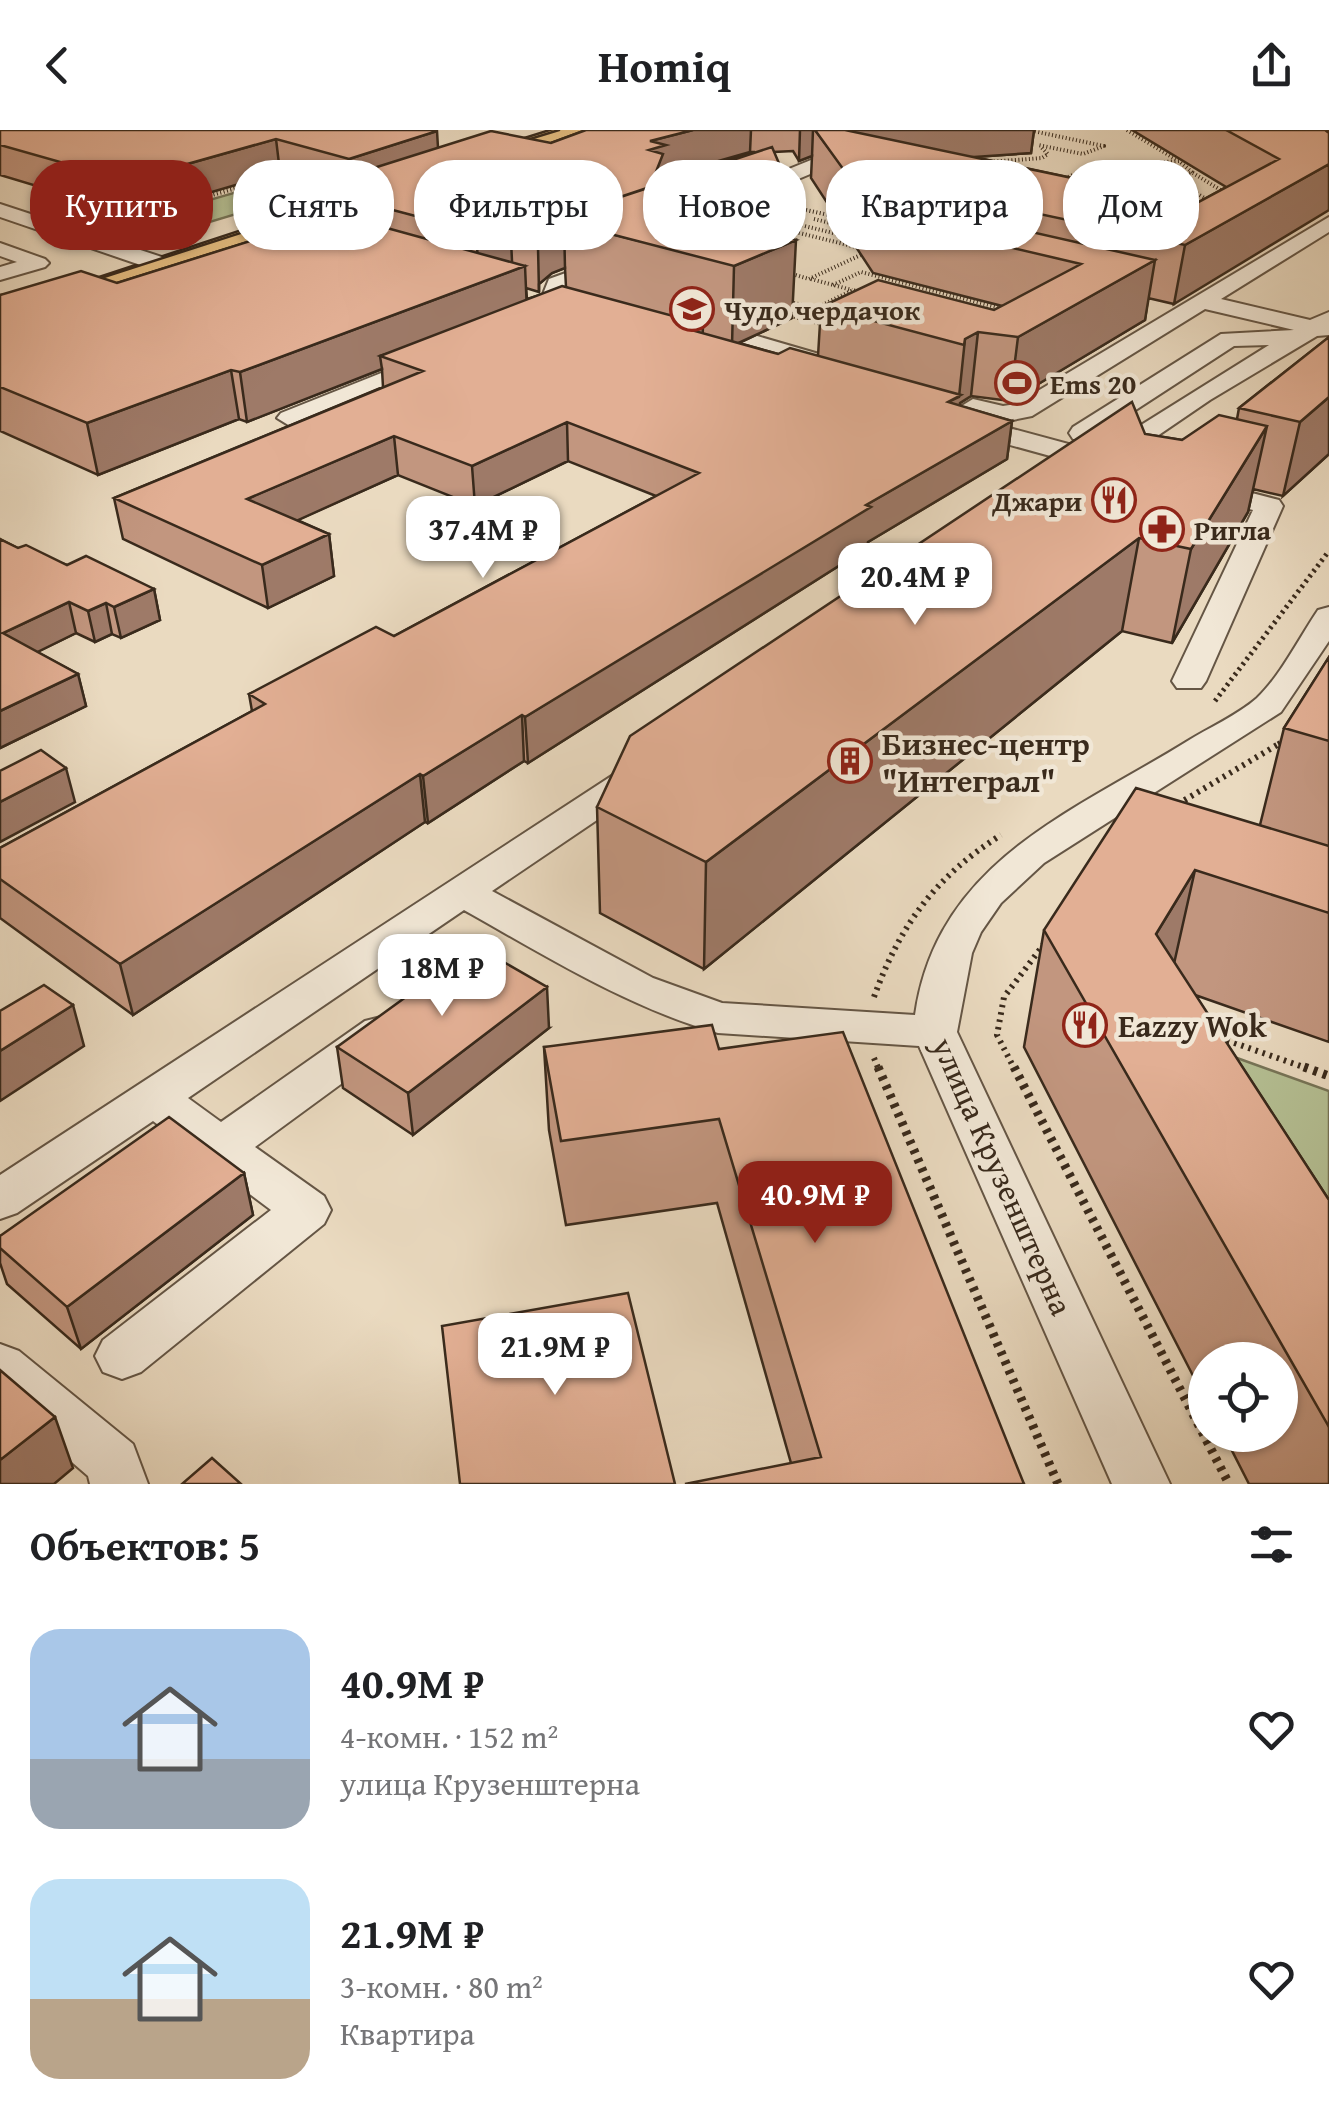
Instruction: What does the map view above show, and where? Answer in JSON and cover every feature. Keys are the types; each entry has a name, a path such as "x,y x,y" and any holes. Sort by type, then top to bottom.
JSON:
{"main road":[{"path":"566,135 486,159 451,163 566,135"},
{"path":"394,182 404,179"},
{"path":"0,302 137,257 233,232"},
{"path":"0,321 166,266 233,238"}],"street":[{"path":"806,170 897,136"},
{"path":"486,159 491,160"},
{"path":"0,210 166,266"},
{"path":"1143,471 1100,462 948,409 1023,411 1176,317 1208,293 1329,222"},
{"path":"0,249 38,263 0,274"},
{"path":"563,298 553,287 557,284 626,256"},
{"path":"1208,293 1316,328"},
{"path":"1146,310 1176,317"},
{"path":"1082,433 1229,339 1316,328"},
{"path":"1072,481 1316,328"},
{"path":"677,331 804,352 848,380 677,331"},
{"path":"290,418 446,354"},
{"path":"1179,481 1269,506 1189,681"},
{"name":"улица Крузенштерна","path":"1141,1484 935,1032 941,976 968,916 1002,878 1075,827 1268,706 1329,617"},
{"path":"0,1200 670,754"},
{"path":"1075,827 1118,840"},
{"path":"464,893 638,988 718,1018 935,1032"},
{"path":"220,1147 420,1003"},
{"path":"122,1356 306,1210 154,1098"},
{"path":"0,1368 113,1462 119,1484"}],"path":[{"path":"1011,160 1046,157 1047,152 1016,130"},
{"path":"1028,130 1104,146 1081,154 1038,145"},
{"path":"1127,130 1177,160"},
{"path":"1199,166 1204,166"},
{"path":"1199,177 1236,199 1199,202"},
{"path":"1199,187 1214,186"},
{"path":"1199,195 1221,204"},
{"path":"806,207 841,208 806,222"},
{"path":"806,211 825,214"},
{"path":"814,219 826,222"},
{"path":"806,226 825,231"},
{"path":"813,236 825,231"},
{"path":"806,234 826,240"},
{"path":"809,279 870,251 866,250"},
{"path":"834,285 874,266"},
{"path":"785,272 868,294 856,300"},
{"path":"861,272 1011,311"},
{"path":"788,282 801,277"},
{"path":"882,288 896,281"},
{"path":"789,324 853,290"},
{"path":"780,299 831,313"},
{"path":"784,314 833,328"},
{"path":"1118,840 1292,735"},
{"path":"1052,932 1004,997 997,1035 1229,1484"},
{"path":"1204,1038 1228,1040 1329,1076"},
{"path":"871,1050 1058,1484"}],"green space":[{"path":"233,193 233,215 213,221 213,199"},
{"path":"1237,1058 1329,1091 1329,1230 1228,1077"}],"building":[{"path":"0,130 437,131 349,159 276,139 202,160 53,160 0,145"},
{"path":"586,130 693,130 650,141 666,145 649,150 663,154 661,160 643,160 643,189 623,196 623,160 414,160 414,216 394,210 394,162 491,131 551,143"},
{"path":"815,130 845,130 987,160 837,160"},
{"path":"1226,130 1325,130 1329,133 1329,164 1199,237 1199,202 1279,159"},
{"path":"772,147 778,160 733,160"},
{"path":"1043,172 1063,176 1063,219 1043,215"},
{"path":"643,190 643,242 623,237 623,196"},
{"path":"394,230 414,235 414,250 467,250 525,266 240,372 231,370 87,423 0,387 0,295 81,271 117,283 233,246 233,250 394,250"},
{"path":"1043,235 1063,239 1063,250 1111,250 1155,260 1018,337 978,332 965,339 964,345 821,307 878,280 994,310 1081,264 1022,250 1043,250"},
{"path":"672,250 772,250 734,266"},
{"path":"562,286 703,324 691,330 778,354 790,348 961,395 948,402 1012,421 866,505 871,507 525,717 522,715 423,776 420,774 120,964 0,879 0,848 265,704 249,694 376,627 394,636 699,473 567,422 472,466 394,436 247,499 329,534 262,565 114,498 423,371 380,356"},
{"path":"1329,337 1329,397 1300,422 1239,408"},
{"path":"1132,402 1145,434 1182,440 1219,415 1267,426 1191,549 1139,538 706,862 597,807 630,736"},
{"path":"0,539 18,548 26,545 67,565 86,556 154,589 114,607 106,603 88,611 69,602 3,633 78,674 0,711"},
{"path":"1329,657 1329,741 1284,728"},
{"path":"41,750 66,768 0,802 0,771"},
{"path":"1136,788 1329,846 1329,913 1195,870 1156,934 1329,1200 1329,1427 1298,1373 1298,1342 1280,1342 1044,930"},
{"path":"476,946 547,987 408,1093 337,1047"},
{"path":"44,985 73,1005 0,1051 0,1011"},
{"path":"712,1025 719,1049 843,1032 1024,1484 685,1484 821,1457 719,1119 561,1141 544,1047"},
{"path":"169,1117 244,1173 67,1307 0,1248 0,1236"},
{"path":"628,1293 675,1484 460,1484 442,1326"},
{"path":"0,1370 55,1417 0,1460"},
{"path":"212,1458 241,1484 182,1484"}],"tram line":[{"path":"504,147 559,130"},
{"path":"76,286 233,235"}],"place":[{"name":"Чудо чердачок","path":"692,309"},
{"name":"Ems 20","path":"1017,383"},
{"name":"Джари","path":"1114,500"},
{"name":"Ригла","path":"1162,529"},
{"name":"Бизнес-центр \"Интеграл\"","path":"850,761"},
{"name":"Eazzy Wok","path":"1085,1025"}]}
